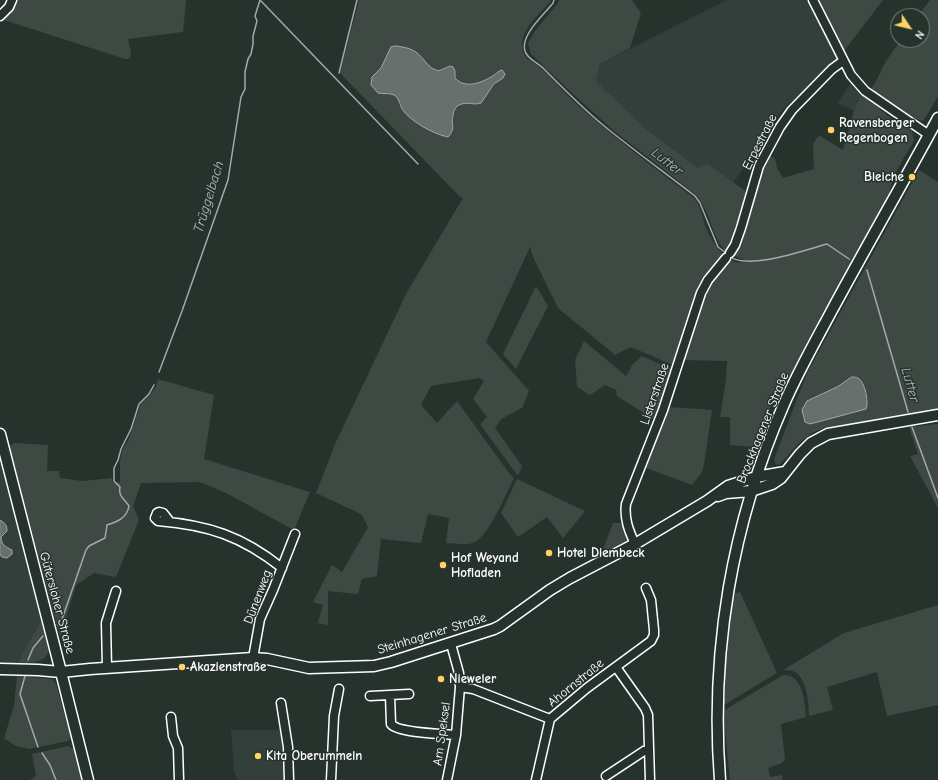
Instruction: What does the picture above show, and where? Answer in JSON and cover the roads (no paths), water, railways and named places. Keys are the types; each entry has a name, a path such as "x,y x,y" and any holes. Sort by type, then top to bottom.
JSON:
{"main road":[{"name":"Brockhagener Straße","path":"720,780 717,712 721,640 731,572 740,530 751,492 772,433 799,372 855,267 938,118"},
{"name":"Steinhagener Straße","path":"707,501 726,493 751,492 772,484 781,478 811,443 828,434 938,415"},
{"name":"Gütersloher Straße","path":"0,434 88,780"},
{"name":"Steinhagener Straße","path":"0,669 61,672 107,667 253,658 268,659 309,668 366,667 391,662 451,644 500,626 550,590 635,544 707,501 728,486 756,477 785,472"}],"street":[{"path":"0,16 9,7 12,0"},
{"path":"813,0 851,75 865,91 929,135"},
{"name":"Erpestraße","path":"728,255 735,244 741,228 759,166 780,127 792,110 832,69 843,61"},
{"name":"Listerstraße","path":"635,544 626,520 626,504 663,410 701,293 708,280 728,255"},
{"name":"Dünenweg","path":"170,522 205,528 232,536 262,553 282,568"},
{"name":"Dünenweg","path":"253,658 260,619 295,534"},
{"name":"Ahornstraße","path":"460,687 473,689 550,719 587,688 648,644 653,638 654,630 651,600 646,588"},
{"path":"107,667 106,623 116,591"},
{"name":"Am Speksel","path":"447,780 456,735 460,687 459,673 451,644"},
{"path":"616,667 645,708 648,715 650,780"},
{"path":"331,780 334,716 340,689"},
{"path":"370,696 409,694"},
{"path":"390,695 391,724 396,728 456,735"},
{"path":"281,702 288,747 289,780"},
{"path":"171,717 173,736 178,748 179,780"},
{"path":"536,780 550,719"},
{"path":"606,776 649,750"}],"waterway":[{"path":"260,0 418,164"},
{"name":"Trüggelbach","path":"159,372 228,180 241,97 245,89 245,72 248,59 251,54 253,36 257,21 255,16 260,0"},
{"path":"339,73 357,0"},
{"name":"Lutter","path":"554,0 529,32 524,45 526,54 543,68 579,104 603,125 695,196 700,203 718,247 726,253"},
{"name":"Lutter","path":"729,256 737,260 762,260 776,258 827,244 849,259"},
{"name":"Lutter","path":"867,270 908,412"},
{"name":"Trüggelbach","path":"58,625 61,622 86,550 89,546 105,538 107,525 121,519 128,510 129,506 121,496 120,487 114,481 114,468 131,429 139,404 149,394 154,385"},
{"name":"Lutter","path":"912,427 938,498"},
{"name":"Trüggelbach","path":"28,660 33,648 43,636"},
{"name":"Trüggelbach","path":"25,676 20,694 38,747"},
{"name":"Trüggelbach","path":"42,753 50,765 56,780"}],"place":[{"name":"Ravensberger Regenbogen","path":"831,130"},
{"name":"Bleiche","path":"912,177"},
{"name":"Hotel Diembeck","path":"549,553"},
{"name":"Hof Weyand Hofladen","path":"443,565"},
{"name":"Akazienstraße","path":"182,667"},
{"name":"Nieweler","path":"441,679"},
{"name":"Kita Oberummeln","path":"258,756"}]}
